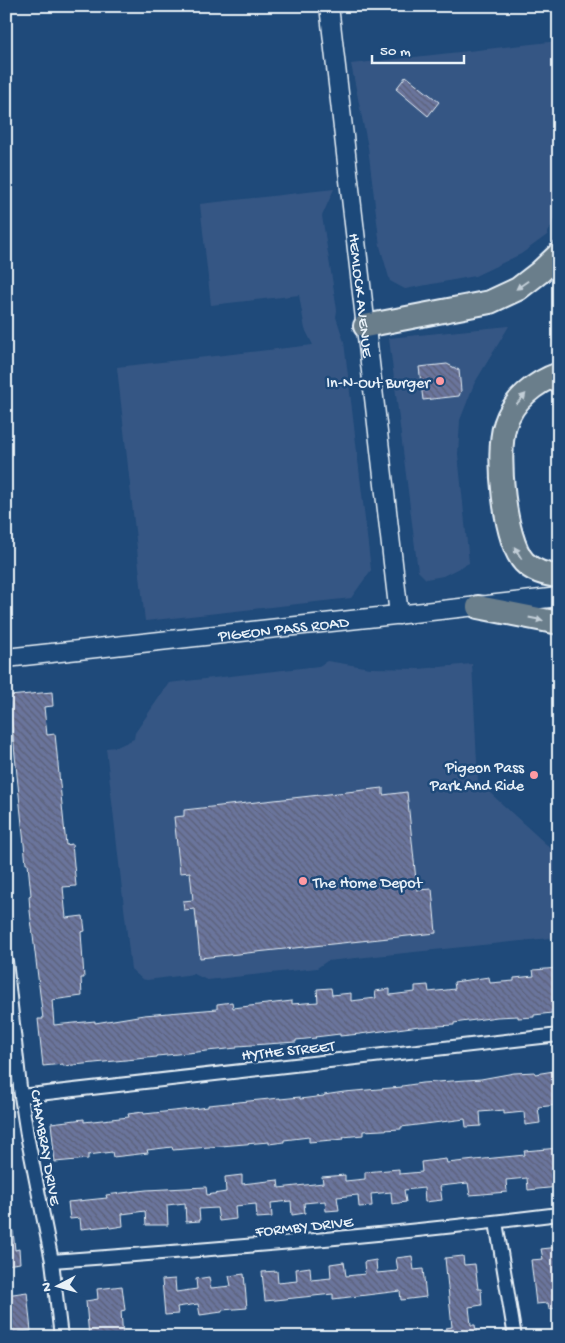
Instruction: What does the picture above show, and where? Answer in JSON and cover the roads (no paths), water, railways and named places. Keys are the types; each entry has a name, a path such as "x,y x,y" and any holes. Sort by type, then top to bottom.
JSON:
{"highway":[{"path":"365,326 490,302 518,289 559,254"},
{"path":"559,374 537,384 524,394 514,407 505,423 501,439 500,457 511,539 516,551 532,569 559,576"},
{"path":"478,607 559,623"}],"main road":[{"name":"HEMLOCK AVENUE","path":"329,6 399,615"},
{"name":"PIGEON PASS ROAD","path":"6,658 559,598"}],"street":[{"name":"CHAMBRAY DRIVE","path":"6,961 21,1096 52,1261 61,1337"},
{"name":"HYTHE STREET","path":"21,1096 559,1035"},
{"name":"FORMBY DRIVE","path":"52,1261 257,1246 559,1214"},
{"path":"496,1222 515,1337"}],"place":[{"name":"In-N-Out Burger","path":"440,381"},
{"name":"Pigeon Pass Park And Ride","path":"534,775"},
{"name":"The Home Depot","path":"303,881"}]}
